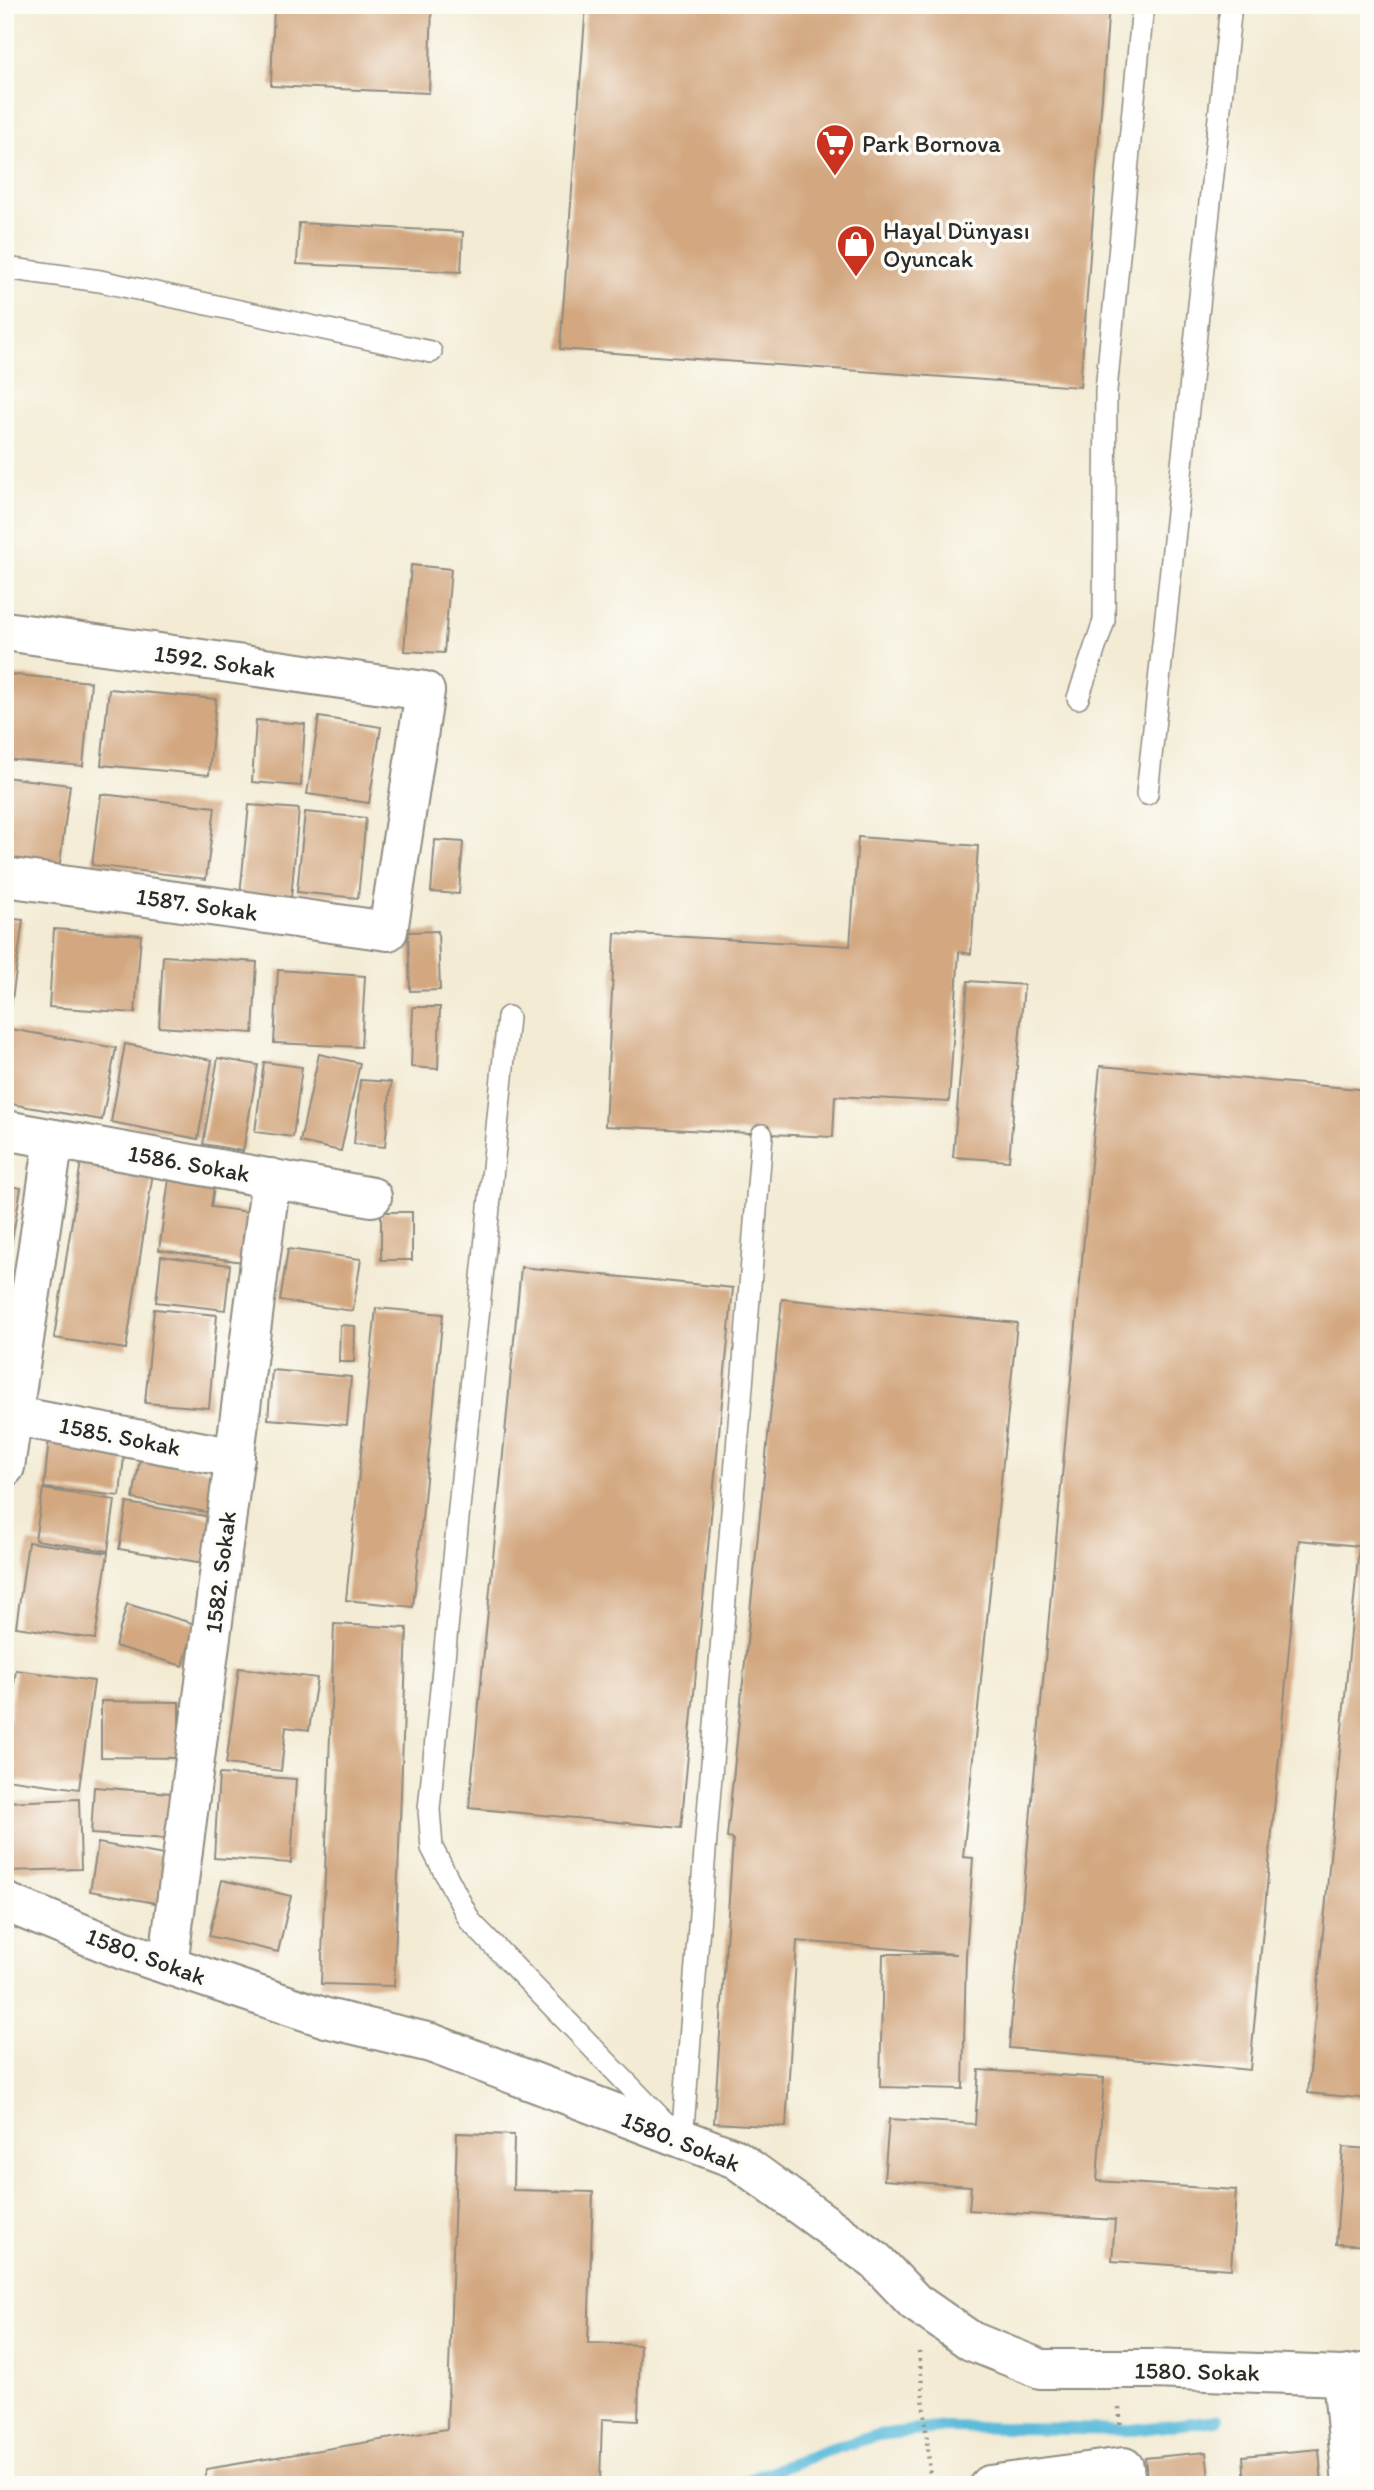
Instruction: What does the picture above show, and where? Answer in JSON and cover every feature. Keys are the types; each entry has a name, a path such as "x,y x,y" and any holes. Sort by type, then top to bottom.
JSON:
{"street":[{"name":"1592. Sokak","path":"5,631 425,691 388,931"},
{"name":"1587. Sokak","path":"5,877 388,931"},
{"name":"1586. Sokak","path":"5,1130 372,1196"},
{"path":"5,1467 9,1414 54,1139"},
{"name":"1582. Sokak","path":"168,1965 271,1178"},
{"name":"1585. Sokak","path":"9,1414 235,1458"},
{"name":"1580. Sokak","path":"5,1902 123,1950 326,2018 431,2043 736,2159 876,2261 915,2302 971,2341 1041,2369 1356,2374"},
{"path":"1352,2485 1356,2374"},
{"path":"989,2485 1125,2476"}],"lane":[{"path":"1078,698 1104,621 1106,391 1143,5"},
{"path":"1147,794 1231,5"},
{"path":"5,268 100,281 431,352"},
{"path":"508,1017 429,1809 432,1848 470,1921 681,2140"},
{"path":"681,2140 762,1135"}],"path":[{"path":"924,2406 931,2485"}],"building":[{"path":"274,5 432,5 429,93 271,86"},
{"name":"Park Bornova","path":"586,5 1109,5 1080,387 560,349"},
{"path":"299,223 463,232 461,272 297,264"},
{"path":"411,565 451,569 444,653 404,651"},
{"path":"5,674 91,682 83,766 5,759"},
{"path":"109,689 216,699 209,775 101,765"},
{"path":"319,717 381,727 369,803 307,794"},
{"path":"256,720 305,724 301,786 252,782"},
{"path":"5,777 70,785 59,870 5,863"},
{"path":"101,794 215,807 206,879 92,865"},
{"path":"249,805 299,809 291,899 240,895"},
{"path":"305,812 366,818 358,898 297,892"},
{"path":"858,837 978,846 971,954 959,952 949,1102 835,1096 833,1137 605,1126 615,933 850,946"},
{"path":"435,840 463,842 459,894 431,892"},
{"path":"5,918 23,920 11,1007 5,1006"},
{"path":"54,929 141,935 135,1013 49,1007"},
{"path":"438,931 440,990 410,991 408,932"},
{"path":"163,956 257,962 253,1033 159,1027"},
{"path":"278,970 365,976 361,1047 274,1043"},
{"path":"968,981 1024,985 1009,1161 953,1157"},
{"path":"413,1007 440,1007 438,1069 411,1067"},
{"path":"5,1028 116,1048 102,1120 5,1103"},
{"path":"125,1044 212,1060 198,1139 111,1122"},
{"path":"319,1054 360,1063 341,1151 300,1142"},
{"path":"218,1058 258,1065 243,1151 203,1144"},
{"path":"264,1062 302,1067 293,1137 255,1132"},
{"path":"1100,1066 1369,1090 1369,2099 1308,2093 1359,1546 1299,1540 1250,2070 1009,2048"},
{"path":"360,1080 391,1082 385,1147 354,1144"},
{"path":"82,1155 154,1166 126,1349 54,1338"},
{"path":"171,1165 216,1172 211,1207 250,1212 243,1262 159,1250"},
{"path":"5,1185 21,1188 7,1269 5,1269"},
{"path":"381,1212 412,1212 412,1260 381,1260"},
{"path":"288,1249 361,1259 353,1311 280,1301"},
{"path":"161,1256 230,1265 225,1310 156,1302"},
{"path":"521,1267 733,1288 681,1828 469,1808"},
{"path":"782,1299 1017,1323 963,1857 973,1858 966,1955 963,2089 880,2087 883,1954 957,1954 797,1941 786,2127 714,2123 733,1839 727,1838"},
{"path":"376,1308 443,1314 413,1607 346,1600"},
{"path":"154,1309 217,1315 209,1408 145,1403"},
{"path":"340,1325 355,1326 354,1362 339,1362"},
{"path":"272,1370 351,1377 347,1425 268,1419"},
{"path":"49,1438 125,1446 120,1496 44,1488"},
{"path":"140,1458 219,1472 212,1513 133,1499"},
{"path":"43,1489 115,1500 108,1551 35,1540"},
{"path":"127,1503 212,1517 204,1563 119,1549"},
{"path":"28,1542 108,1553 95,1639 16,1627"},
{"path":"127,1604 195,1624 183,1666 115,1646"},
{"path":"334,1624 407,1628 394,1986 321,1984"},
{"path":"239,1668 317,1678 309,1730 286,1727 281,1771 226,1764"},
{"path":"16,1670 94,1681 79,1789 5,1779 5,1745"},
{"path":"101,1701 179,1702 179,1758 101,1757"},
{"path":"219,1774 296,1779 291,1863 214,1858"},
{"path":"94,1787 171,1793 168,1839 91,1834"},
{"path":"79,1799 81,1869 5,1871 5,1802"},
{"path":"98,1843 169,1856 161,1904 90,1891"},
{"path":"222,1880 291,1896 278,1952 209,1936"},
{"path":"979,2070 1104,2078 1097,2181 1236,2190 1231,2269 1112,2261 1115,2220 969,2210 971,2186 884,2180 889,2119 975,2124"},
{"path":"457,2133 514,2135 513,2190 593,2192 588,2343 640,2345 638,2421 602,2419 600,2482 499,2478 498,2485 204,2485 206,2469 447,2429"},
{"path":"1343,2147 1369,2149 1369,2246 1336,2244"},
{"path":"1319,2449 1322,2485 1245,2485 1243,2456"},
{"path":"1206,2452 1210,2485 1148,2485 1145,2458"}],"waterway":[{"path":"735,2485 878,2435 945,2427 1131,2430 1217,2420"}],"place":[{"name":"Park Bornova","path":"835,177"},
{"name":"Hayal Dünyası Oyuncak","path":"856,278"}]}
